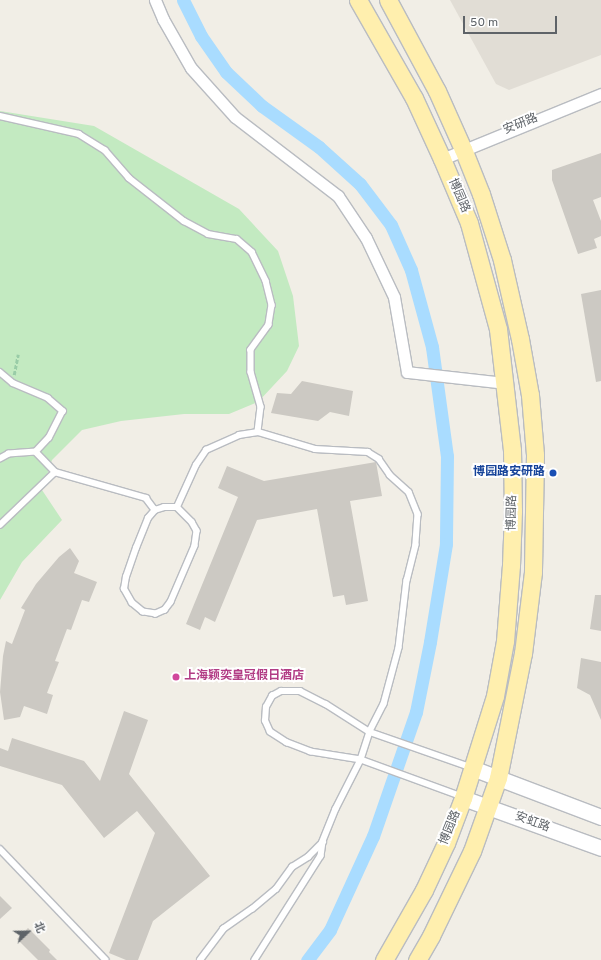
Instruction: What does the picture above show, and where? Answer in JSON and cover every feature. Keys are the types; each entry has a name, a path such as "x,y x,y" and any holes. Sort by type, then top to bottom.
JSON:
{"main road":[{"name":"博园路","path":"358,0 414,98 469,223 498,329 512,450 513,511 505,641 495,696 463,798 446,843 424,890 384,960"},
{"name":"博园路","path":"388,0 437,91 463,148 481,194 502,260 520,339 530,395 535,455 532,578 523,652 498,778 472,851 431,936 417,960"},
{"path":"472,768 601,817"},
{"name":"安虹路","path":"463,798 601,848"}],"street":[{"path":"155,0 163,19 191,68 235,117 338,196 366,238 394,298 407,372 505,383"},
{"name":"安研路","path":"442,159 463,148 601,94"}],"lane":[{"path":"0,116 79,134 105,150 129,178 184,221 208,234 237,240 252,252 266,282 272,305 269,325 251,350 251,372 261,407 258,432"},
{"path":"0,372 13,383 48,398 63,411 49,438 36,452 9,454 0,459"},
{"path":"177,507 196,465 206,450 239,435 258,432 315,449 368,452 379,459 390,475 409,492 418,514 416,544 407,580 399,648 384,704 370,732 361,760 336,809 323,842 321,856 255,960"},
{"path":"36,452 55,472 146,498 155,510"},
{"path":"0,525 55,472"},
{"path":"164,507 177,507 192,522 197,531 195,546 171,602 165,610 156,614 144,612 132,603 124,589 126,577 148,518 155,510 164,507"},
{"path":"463,798 361,760 311,752 287,743 270,732 265,721 266,707 272,696 281,691 300,691 326,704 370,732 472,768"},
{"path":"200,960 223,929 252,909 276,889 292,867 308,857 323,842"},
{"path":"0,849 106,960"}],"path":[{"path":"13,383 18,354"}],"shaded area":[{"path":"450,0 601,0 601,55 509,90 496,84"}],"green space":[{"path":"0,111 94,126 239,209 278,251 293,296 299,346 287,371 258,402 229,414 184,414 121,421 82,430 52,460 42,490 62,520 22,562 0,600"}],"building":[{"path":"601,153 601,197 593,200 601,221 601,236 594,239 597,248 578,254 552,180 552,170"},
{"path":"601,290 601,381 596,382 581,294"},
{"path":"302,381 353,391 349,416 330,412 318,421 271,413 277,393 291,394"},
{"path":"376,462 382,496 350,501 368,601 346,605 344,595 333,597 317,509 257,520 215,622 205,617 200,630 186,624 238,497 218,488 227,466 264,481"},
{"path":"70,548 79,561 74,573 97,582 89,602 82,600 71,630 67,629 55,661 59,662 47,693 53,695 47,714 24,706 20,717 4,720 0,692 3,656 6,641 12,644 25,610 21,608 36,584 59,557"},
{"path":"595,595 601,595 601,631 590,629"},
{"path":"581,658 601,662 601,720 590,695 577,688"},
{"path":"124,711 148,720 129,774 210,876 153,921 138,960 126,960 109,953 155,833 137,811 104,838 62,785 0,766 0,748 8,751 12,738 84,761 100,781"},
{"path":"0,896 12,908 0,919"},
{"path":"28,928 50,950 49,952 57,960 38,960 17,939"}],"waterway":[{"path":"183,0 201,36 226,72 262,106 319,147 360,184 391,225 411,270 432,347 447,456 446,544 430,642 416,712 373,836 330,930 307,960"}],"place":[{"name":"博园路安研路","path":"553,473"},
{"name":"上海颖奕皇冠假日酒店","path":"176,677"}]}
